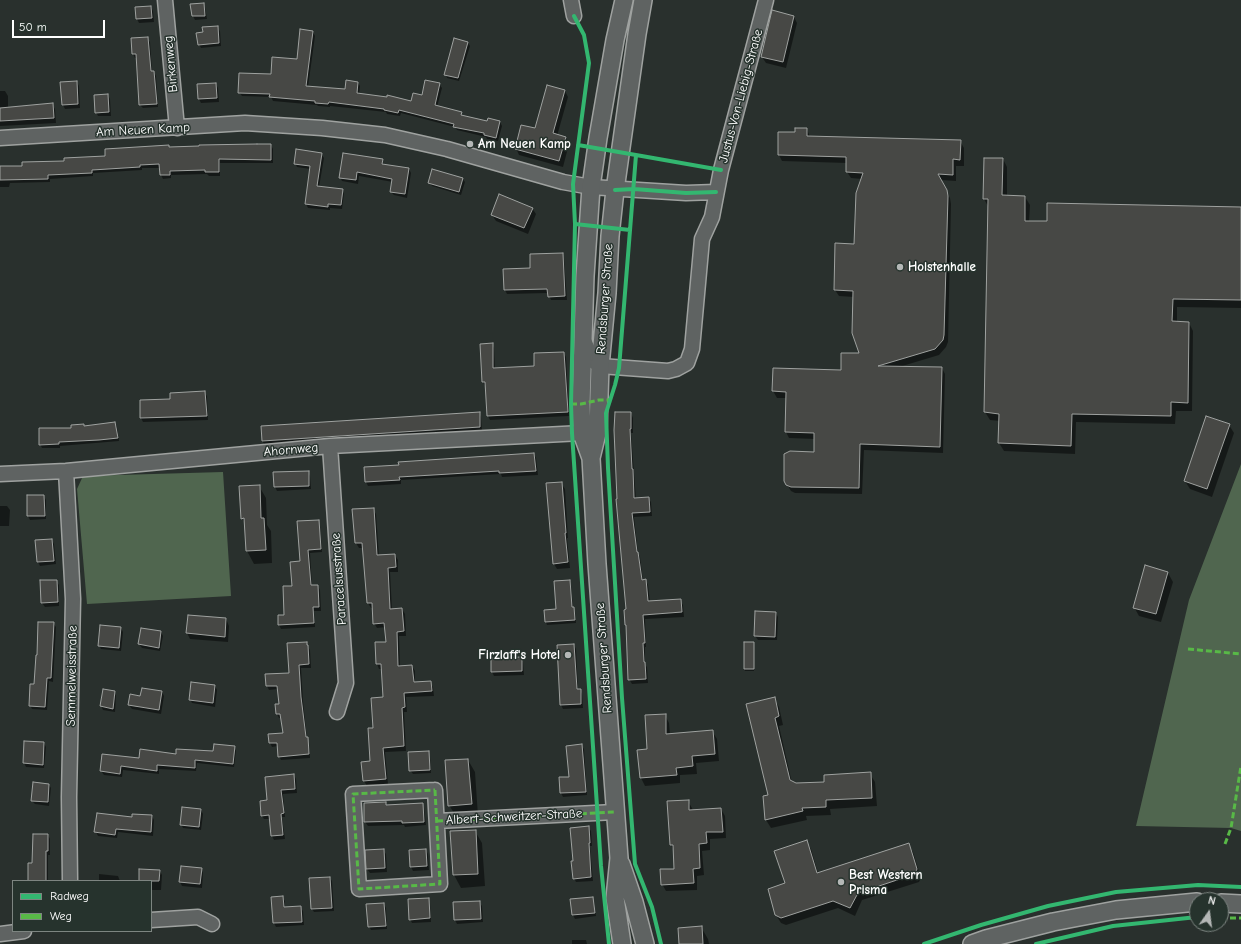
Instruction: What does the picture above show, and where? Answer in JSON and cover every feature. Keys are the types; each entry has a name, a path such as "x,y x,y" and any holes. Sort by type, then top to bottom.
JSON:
{"main road":[{"name":"Rendsburger Straße","path":"622,944 615,898 619,858 597,564 591,458 582,433 582,336 591,187 615,40 624,0"},
{"name":"Rendsburger Straße","path":"591,458 598,429 600,366 614,190 643,0"},
{"name":"Rendsburger Straße","path":"619,858 634,902 645,944"},
{"path":"972,944 986,939 1054,922 1116,910 1189,903"},
{"path":"1229,903 1241,904"}],"street":[{"name":"Birkenweg","path":"165,0 177,128"},
{"path":"571,0 574,16"},
{"name":"Justus-Von-Liebig-Straße","path":"600,366 668,371 676,370 686,363 692,349 702,239 712,217 716,192 766,0"},
{"name":"Am Neuen Kamp","path":"0,138 245,123 322,128 384,135 447,149 563,182 591,187"},
{"path":"591,187 614,190 686,193 716,192"},
{"name":"Rendsburger Straße","path":"582,336 593,361 600,366 590,375 582,388"},
{"name":"Ahornweg","path":"0,474 66,471 330,446 582,433"},
{"name":"Paracelsusstraße","path":"330,446 346,683 337,712"},
{"name":"Semmelweisstraße","path":"66,471 73,599 69,797 70,880"},
{"name":"Albert-Schweitzer-Straße","path":"435,790 437,821 440,884 359,889 353,794 435,790"},
{"name":"Albert-Schweitzer-Straße","path":"437,821 615,812"},
{"path":"152,920 198,917 212,924"},
{"path":"0,934 16,932"}],"green space":[{"path":"1241,464 1241,831 1231,828 1136,826 1189,600"},
{"path":"223,472 231,596 87,604 77,489 83,476"}],"building":[{"path":"204,3 205,16 192,16 190,4"},
{"path":"151,6 152,18 136,19 135,7"},
{"path":"772,10 794,16 783,62 761,57"},
{"path":"218,26 219,43 198,45 196,33 203,32 202,27"},
{"path":"300,29 313,31 306,86 345,89 346,80 358,82 357,93 387,97 387,95 411,101 413,93 422,95 425,80 440,83 435,105 462,112 461,115 487,121 488,118 500,121 496,138 484,135 484,133 453,127 454,124 399,110 398,113 384,109 329,102 328,104 315,103 315,101 269,97 270,94 238,93 239,73 271,74 272,57 297,59"},
{"path":"148,37 151,71 154,71 157,104 139,105 136,54 132,54 131,38"},
{"path":"454,38 468,42 458,78 444,75"},
{"path":"77,81 78,104 62,105 60,82"},
{"path":"216,83 217,98 198,99 197,84"},
{"path":"547,85 565,90 553,133 566,137 559,161 515,149 521,125 535,128"},
{"path":"108,94 109,112 95,113 94,95"},
{"path":"53,103 54,118 0,121 0,108"},
{"path":"795,128 807,128 807,136 961,140 960,160 953,159 953,175 938,174 947,190 948,196 943,340 935,349 878,366 942,367 940,447 860,444 859,488 791,487 786,485 784,481 784,454 790,451 814,452 814,433 785,432 786,392 772,391 773,368 841,370 841,353 859,353 852,333 853,291 834,290 835,243 854,244 856,193 863,173 846,172 846,157 778,155 778,132 795,132"},
{"path":"271,144 271,160 219,159 219,172 205,172 205,170 170,171 170,175 160,175 159,164 140,165 140,167 92,170 92,173 48,175 48,179 0,180 0,166 22,166 22,162 64,161 64,158 105,156 105,149 169,145 169,147"},
{"path":"296,149 322,153 317,186 343,189 341,205 328,204 328,207 305,204 310,166 294,164"},
{"path":"343,153 383,159 382,164 409,168 405,194 390,192 392,179 357,172 356,180 339,178"},
{"path":"984,158 1003,158 1002,195 1025,196 1025,221 1047,221 1047,203 1241,207 1241,300 1173,299 1172,321 1189,322 1188,403 1171,402 1171,416 1072,414 1071,446 998,443 999,414 984,412 988,199 983,199"},
{"path":"432,169 463,178 459,192 428,183"},
{"path":"499,194 533,208 524,228 491,215"},
{"path":"563,253 565,296 548,297 547,289 504,290 503,269 530,268 530,254"},
{"path":"493,343 493,368 534,366 534,353 564,352 568,412 487,416 485,382 482,382 480,344"},
{"path":"205,391 207,416 140,418 140,400 170,399 170,393"},
{"path":"480,412 480,427 262,441 261,426"},
{"path":"615,412 631,412 630,429 634,498 649,497 650,512 632,513 642,580 646,579 648,601 681,599 682,612 643,615 645,643 643,643 646,679 628,680 624,610 626,609 616,499 614,430"},
{"path":"1206,416 1230,424 1207,489 1184,481"},
{"path":"115,422 118,438 59,442 59,444 39,445 39,428 71,428 71,425 84,424 84,426"},
{"path":"534,453 536,471 499,473 499,471 399,477 400,480 365,482 364,467 399,465 398,462"},
{"path":"309,471 309,486 274,487 273,472"},
{"path":"562,482 568,562 553,564 546,483"},
{"path":"260,485 261,518 264,518 266,550 246,551 244,518 241,519 239,486"},
{"path":"27,495 44,495 45,516 27,516"},
{"path":"374,508 377,555 395,554 396,567 388,568 390,609 402,608 404,631 397,632 398,666 412,665 414,682 431,681 432,691 404,693 405,707 402,708 404,746 383,748 386,779 363,781 361,762 370,761 368,728 373,728 371,698 383,697 381,664 376,664 375,642 386,642 384,623 373,624 372,603 367,603 362,543 355,543 352,509"},
{"path":"319,520 321,549 308,550 311,585 318,585 319,607 313,607 314,623 278,625 278,615 284,615 283,586 292,586 290,562 300,561 297,521"},
{"path":"52,539 54,561 37,562 35,540"},
{"path":"1145,565 1168,572 1156,614 1133,608"},
{"path":"40,580 57,580 58,602 41,603"},
{"path":"570,580 572,607 574,607 575,620 545,622 544,610 556,609 554,581"},
{"path":"755,611 776,612 775,637 754,636"},
{"path":"188,615 226,618 225,637 186,633"},
{"path":"38,622 54,622 51,678 47,678 45,707 29,706 30,684 34,684"},
{"path":"100,625 121,627 119,648 98,646"},
{"path":"141,628 161,631 159,648 138,644"},
{"path":"307,642 309,664 299,665 301,697 306,737 308,737 309,754 278,757 277,743 269,743 268,734 283,733 280,714 276,714 275,704 279,704 277,686 266,686 265,674 289,673 287,643"},
{"path":"744,642 754,642 754,669 744,669"},
{"path":"574,644 577,689 581,689 581,704 560,705 557,645"},
{"path":"522,657 522,671 491,672 491,658"},
{"path":"191,682 215,685 213,703 189,700"},
{"path":"142,688 162,691 159,710 128,705 130,694 140,696"},
{"path":"103,689 115,691 113,709 100,706"},
{"path":"775,697 779,716 775,718 790,780 796,783 824,782 824,775 871,772 872,798 826,800 826,807 802,808 803,811 765,820 763,796 768,795 746,704"},
{"path":"666,714 666,734 713,730 715,754 692,756 693,766 676,768 677,775 640,778 637,750 647,749 645,715"},
{"path":"24,741 44,742 43,765 23,763"},
{"path":"214,744 235,746 233,764 195,760 195,768 157,765 157,771 121,766 120,774 100,771 102,754 139,758 140,749 176,754 176,749 213,751"},
{"path":"582,744 586,792 560,793 559,777 569,777 566,746"},
{"path":"429,751 430,770 409,771 408,752"},
{"path":"468,759 472,804 448,806 445,760"},
{"path":"294,774 295,789 281,790 284,813 281,814 283,835 271,836 269,815 261,816 260,801 267,800 265,777"},
{"path":"33,782 49,784 48,802 31,801"},
{"path":"689,800 689,810 721,808 723,832 706,832 707,843 699,844 700,868 693,869 694,883 661,885 660,869 674,869 673,845 670,845 667,801"},
{"path":"386,802 386,805 423,803 424,822 364,822 364,803"},
{"path":"182,807 201,809 199,827 180,825"},
{"path":"97,813 132,817 132,814 152,815 151,832 116,829 115,835 94,832"},
{"path":"589,826 591,877 573,879 570,828"},
{"path":"476,830 478,874 453,875 450,831"},
{"path":"33,834 48,834 48,851 46,851 46,880 28,880 28,863 32,863"},
{"name":"Best Western Prisma","path":"807,840 817,873 909,843 917,869 915,874 858,893 850,908 833,901 781,918 775,915 768,889 785,883 774,851"},
{"path":"384,849 385,868 366,869 365,850"},
{"path":"426,849 427,866 410,867 409,850"},
{"path":"181,866 202,868 200,884 179,882"},
{"path":"139,869 160,870 159,881 139,880"},
{"path":"330,877 332,908 311,909 309,878"},
{"path":"283,896 284,907 301,906 302,922 273,923 271,897"},
{"path":"593,897 595,913 572,915 570,899"},
{"path":"429,898 430,918 409,920 408,899"},
{"path":"480,901 481,919 454,920 453,902"},
{"path":"384,903 386,926 368,927 366,904"},
{"path":"702,926 703,944 679,944 678,928"}],"marked path":[{"path":"571,404 610,400"},
{"path":"1188,649 1241,654"},
{"path":"1225,844 1231,828 1241,766"},
{"path":"435,790 440,884 359,889 353,794 435,790"},
{"path":"437,821 615,812"},
{"path":"1229,918 1241,918"}],"cycle path":[{"path":"574,16 584,35 589,63 573,184 575,224 571,404 572,433 601,866 609,944"},
{"path":"578,145 636,155 619,368 606,413 622,698 635,864 652,907 661,944"},
{"path":"636,155 721,170"},
{"path":"615,190 634,189 686,193 716,192"},
{"path":"575,224 630,230"},
{"path":"924,944 981,925 1048,906 1116,892 1198,885 1241,887"},
{"path":"1036,944 1113,926 1189,918"}],"place":[{"name":"Am Neuen Kamp","path":"470,144"},
{"name":"Holstenhalle","path":"900,267"},
{"name":"Firzlaff's Hotel","path":"568,655"},
{"name":"Best Western Prisma","path":"841,882"}]}
